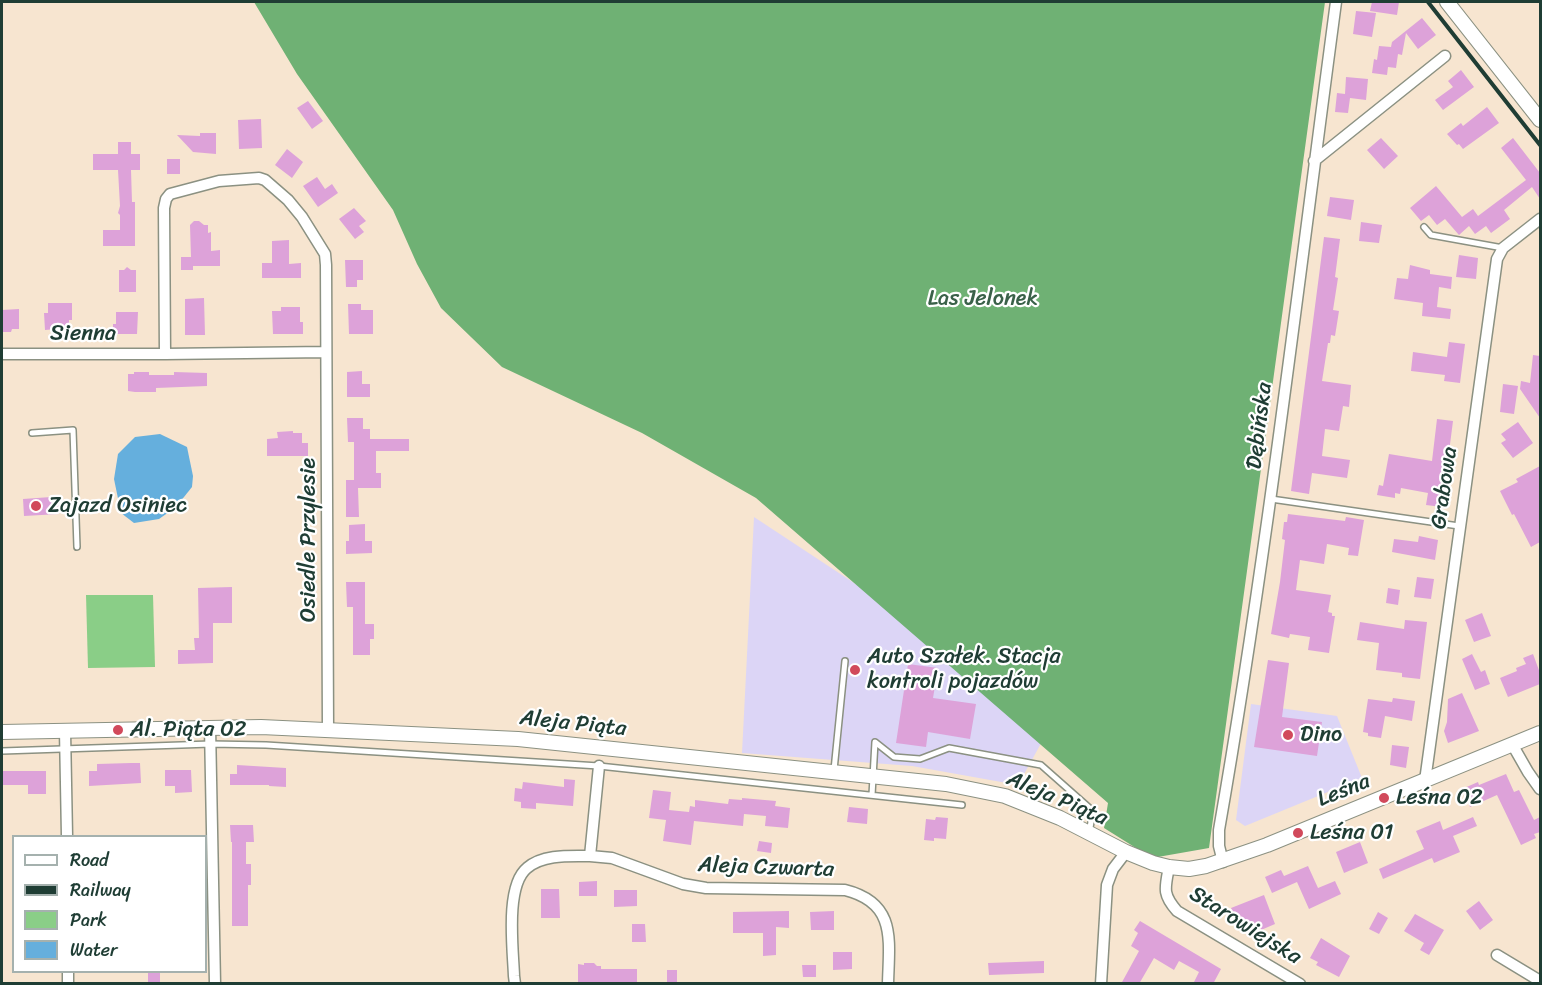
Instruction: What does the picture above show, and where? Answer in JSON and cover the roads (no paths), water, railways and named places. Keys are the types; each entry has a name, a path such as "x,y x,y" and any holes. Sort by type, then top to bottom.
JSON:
{"street":[{"name":"Dębińska","path":"1223,862 1219,846 1220,830 1240,713 1270,499 1335,2"},
{"path":"1448,2 1540,120"},
{"path":"1314,161 1445,56"},
{"name":"Osiedle Przylesie","path":"165,354 164,208 166,199 170,194 181,190 219,181 251,177 265,180 288,200 302,217 325,254 327,265 328,729"},
{"path":"1503,249 1540,219"},
{"name":"Grabowa","path":"1425,781 1497,259 1503,249"},
{"path":"165,354 326,352"},
{"name":"Sienna","path":"2,354 165,354"},
{"path":"210,727 214,984"},
{"name":"Aleja Piąta","path":"2,732 210,727 328,729 518,739 874,776 946,784 1005,796 1060,819 1126,852"},
{"path":"65,731 67,835"},
{"name":"Leśna","path":"1126,852 1153,864 1188,869 1223,862 1540,733"},
{"path":"1512,744 1540,789"},
{"path":"590,856 599,766"},
{"path":"1101,984 1107,885 1113,869 1126,852"},
{"name":"Aleja Czwarta","path":"515,984 513,901 521,874 526,868 544,860 566,856 590,856 612,858 694,886 718,889 845,890 859,894 872,901 885,918 888,928 888,984"},
{"name":"Starowiejska","path":"1169,867 1167,899 1177,911 1300,984"},
{"path":"1497,955 1540,981"}],"lane":[{"path":"1424,227 1431,235 1503,249"},
{"path":"32,433 73,430 77,547"},
{"path":"1270,499 1459,526"},
{"path":"834,772 845,661"},
{"path":"872,795 874,742 894,757 920,759 949,748 1041,765 1093,811 1089,833"},
{"path":"2,751 211,744 277,746 599,766 962,805"}],"water":[{"path":"160,434 187,447 193,476 192,487 176,507 159,519 134,523 121,513 114,479 118,454 135,437"}],"railway":[{"path":"1428,2 1540,145"}],"place":[{"name":"Zajazd Osiniec","path":"36,506"},
{"name":"Auto Szałek. Stacja kontroli pojazdów","path":"855,670"},
{"name":"Al. Piąta 02","path":"118,730"},
{"name":"Dino","path":"1288,735"},
{"name":"Leśna 02","path":"1384,798"},
{"name":"Leśna 01","path":"1298,833"}],"park label":[{"name":"Las Jelonek","path":"983,299"}]}
